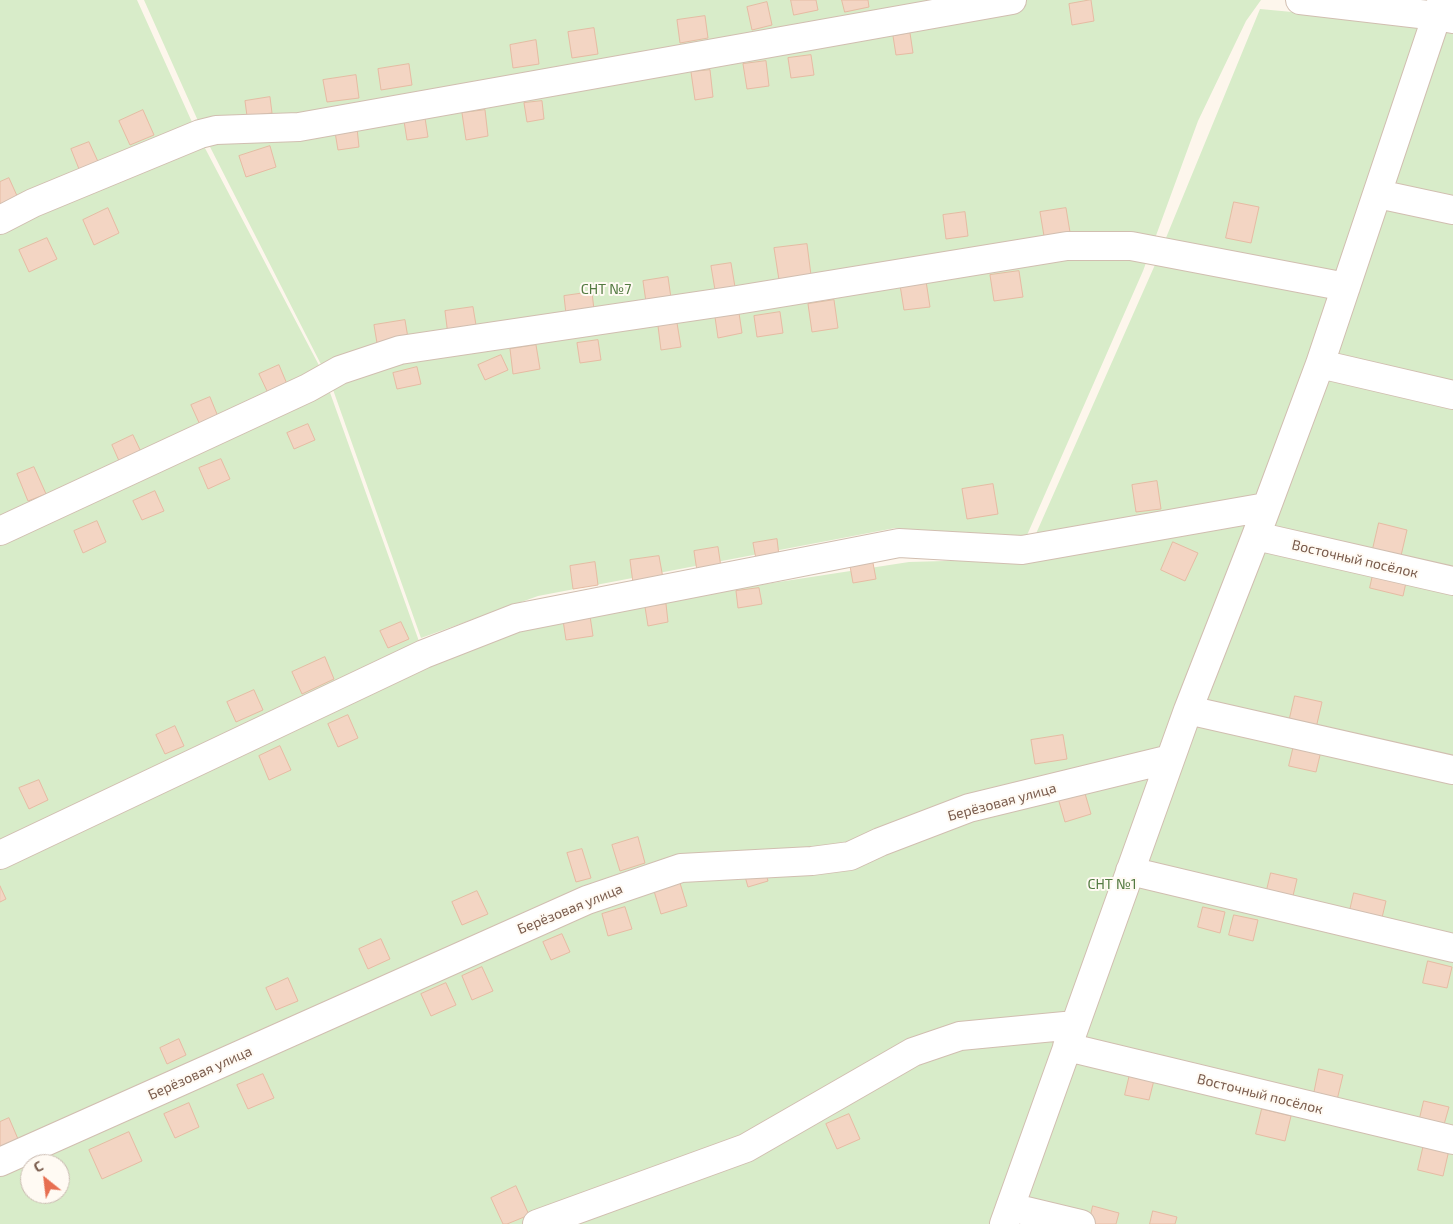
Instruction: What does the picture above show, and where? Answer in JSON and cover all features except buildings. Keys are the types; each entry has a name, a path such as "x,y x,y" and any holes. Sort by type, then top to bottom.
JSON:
{"street":[{"path":"0,220 33,203 200,134 216,130 299,127 1012,0"},
{"path":"1081,1224 1007,1215 1188,710 1256,536 1320,364 1378,194 1444,12 1300,0"},
{"path":"1378,194 1453,210"},
{"path":"0,531 308,388 340,370 400,350 737,300 1067,246 1131,246 1346,287"},
{"path":"1320,364 1453,395"},
{"path":"0,855 424,654 516,618 899,544 1022,550 1266,507"},
{"name":"Восточный посёлок","path":"1256,536 1453,581"},
{"path":"1188,710 1453,770"},
{"name":"Берёзовая улица","path":"0,1162 596,897 681,868 812,861 850,856 880,842 969,808 1170,759"},
{"path":"1130,871 1453,948"},
{"name":"Восточный посёлок","path":"538,1224 746,1148 913,1052 960,1036 1071,1036 1453,1140"}],"green space":[{"name":"СНТ №1","path":"0,0 137,0 196,131 323,373 425,658 518,622 909,562 980,560 1027,554 1154,267 1260,9 1453,27 1453,1224 0,1224"},
{"name":"СНТ №7","path":"144,0 1261,0 1246,21 1198,121 1143,271 1024,542 895,528 538,596 421,638 331,384 207,141"}]}
